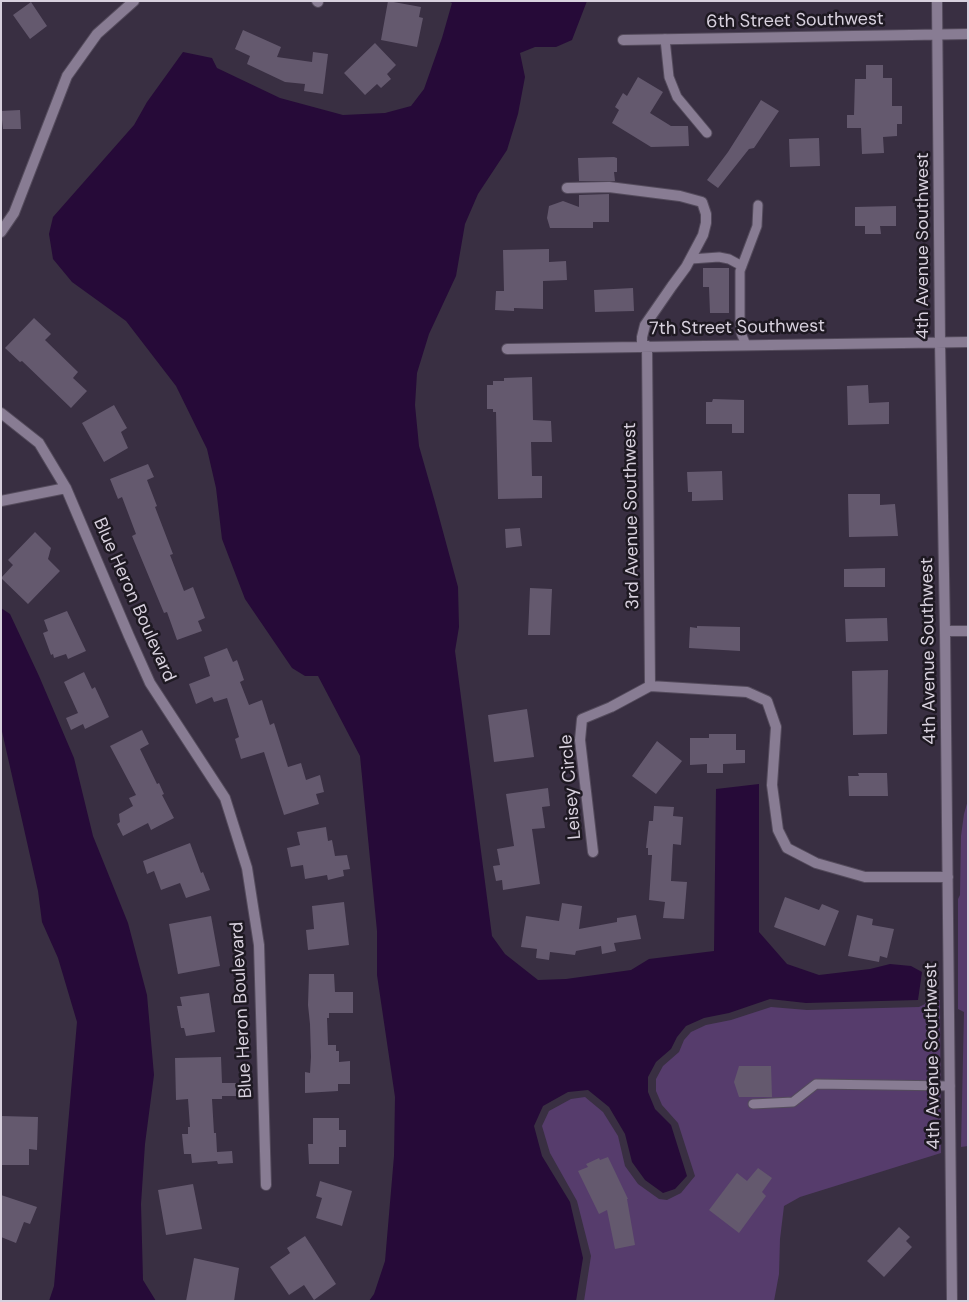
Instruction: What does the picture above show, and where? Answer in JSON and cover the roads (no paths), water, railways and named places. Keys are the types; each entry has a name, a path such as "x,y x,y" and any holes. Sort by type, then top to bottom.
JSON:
{"street":[{"path":"1,232 14,213 67,76 97,34 134,1"},
{"name":"4th Avenue Southwest","path":"937,1 952,1301"},
{"name":"6th Street Southwest","path":"623,40 968,34"},
{"name":"3rd Avenue Southwest","path":"568,188 609,187 680,196 702,202 706,214 703,235 691,259 645,325 642,337 645,346 650,686"},
{"name":"7th Street Southwest","path":"507,349 968,342"},
{"name":"Blue Heron Boulevard","path":"1,413 39,443 66,488 128,636 150,683 225,798 247,868 259,945 266,1185"},
{"path":"1,500 66,488"},
{"path":"945,631 968,631"},
{"path":"650,686 747,692 767,701 776,727 772,785 778,830 788,848 816,864 864,877 948,877"},
{"name":"Leisey Circle","path":"594,852 580,740 582,719 611,707 650,686"}],"lane":[{"path":"665,39 669,76 677,97 707,133"},
{"path":"746,344 741,334 740,322 740,272 757,226 758,205"},
{"path":"691,259 719,257 729,259 742,266"},
{"path":"753,1104 793,1102 816,1084 950,1086"}]}
